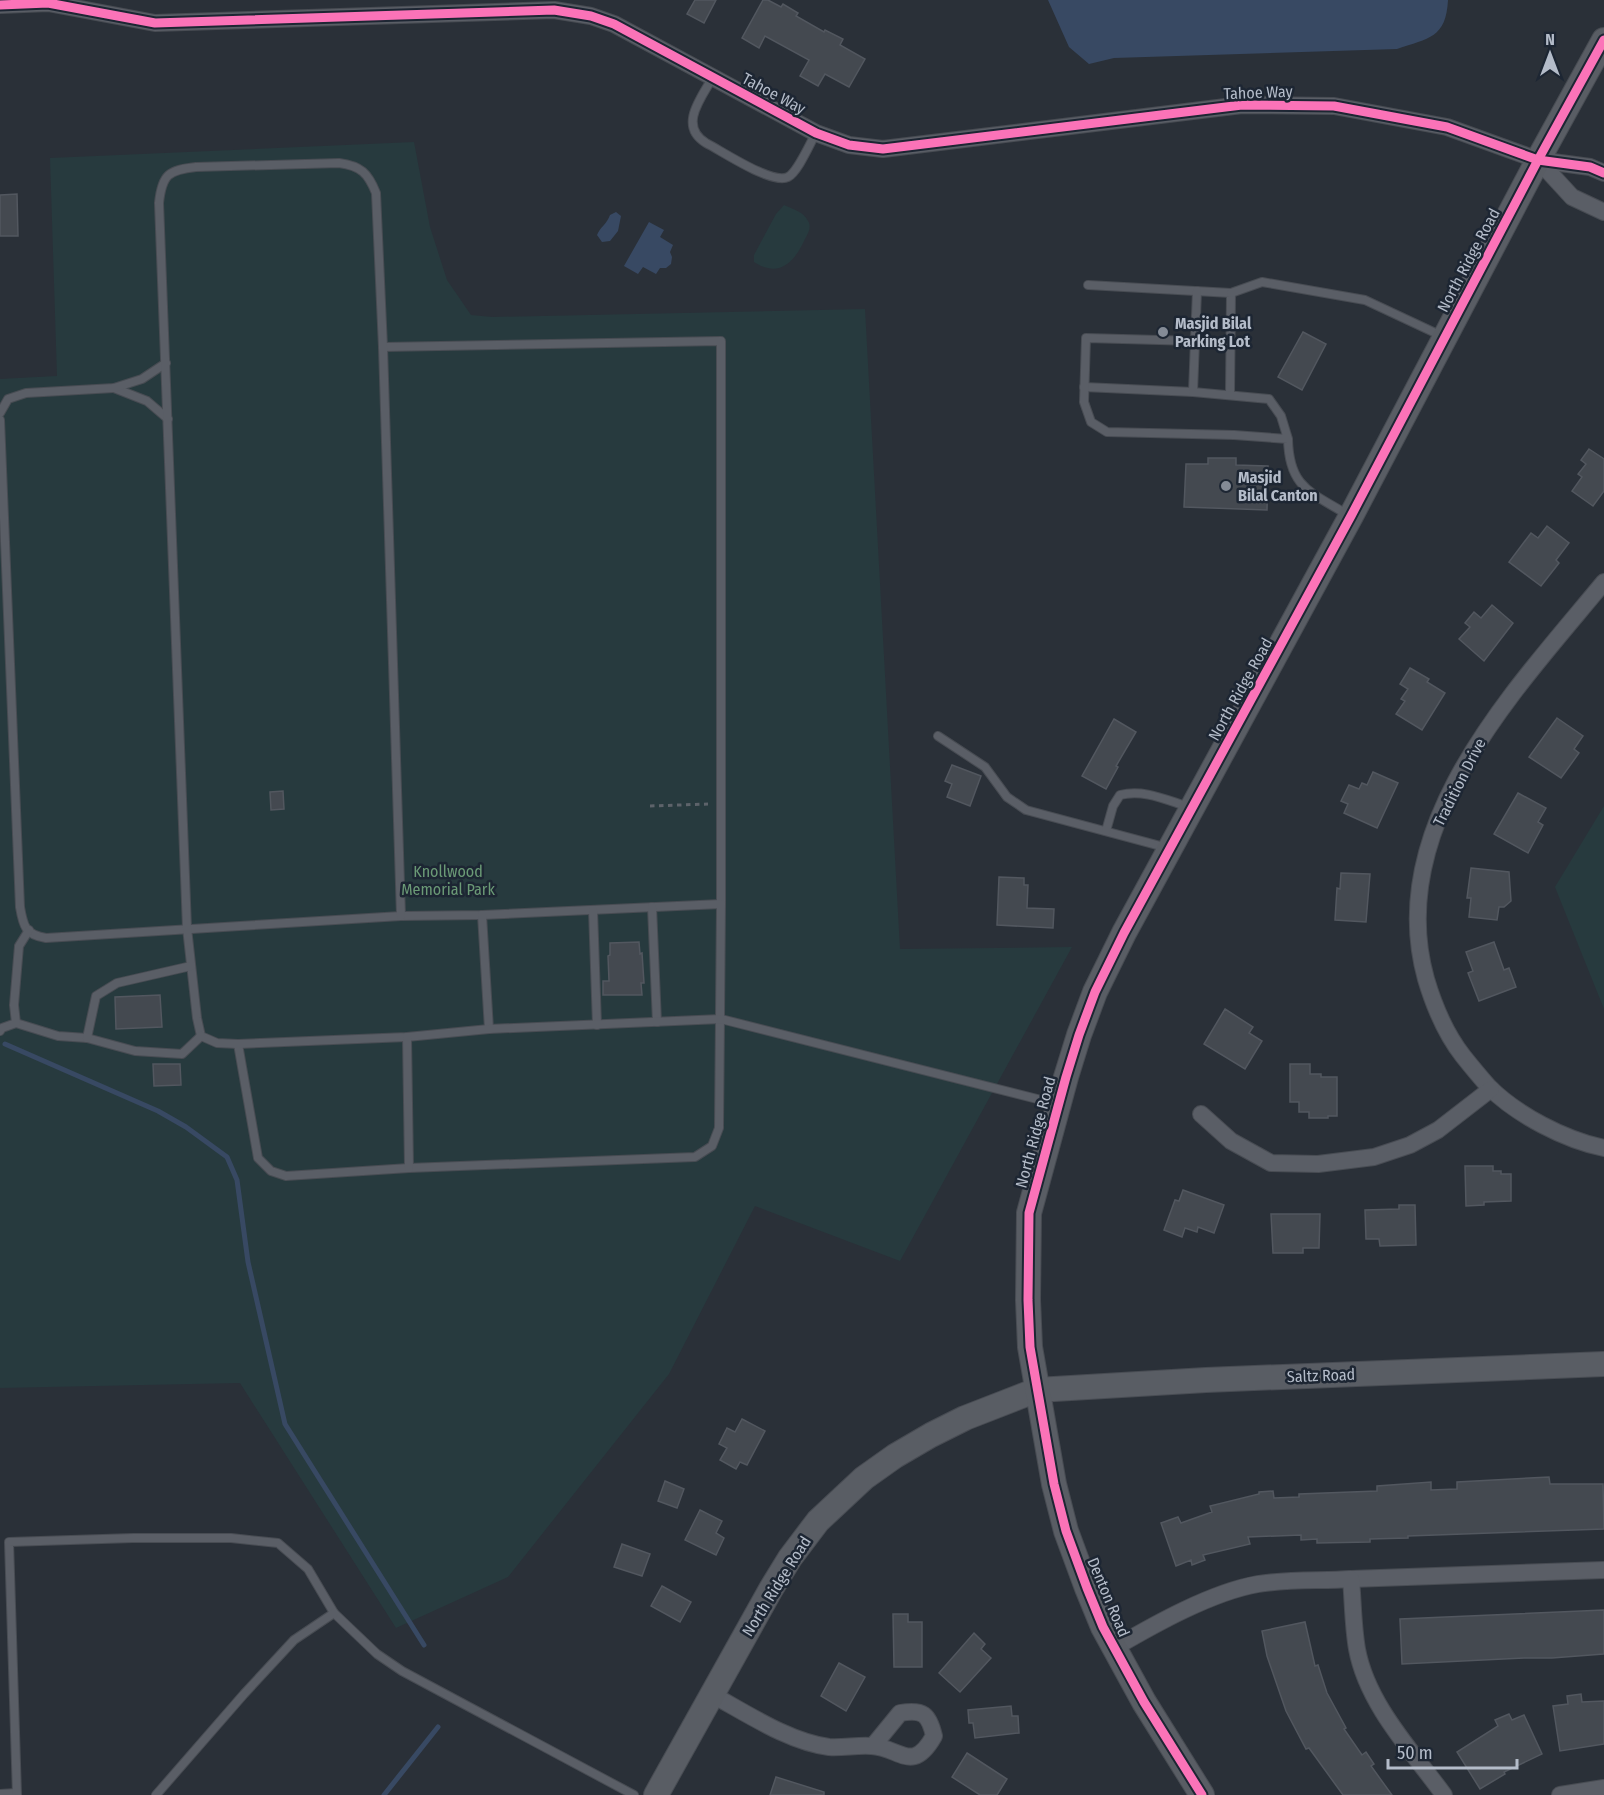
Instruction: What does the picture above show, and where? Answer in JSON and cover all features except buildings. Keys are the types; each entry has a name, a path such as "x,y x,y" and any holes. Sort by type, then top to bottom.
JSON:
{"street":[{"name":"Tahoe Way","path":"0,5 48,3 154,23 554,10 591,16 614,24 816,133 849,145 883,149 1242,105 1334,106 1447,127 1538,160 1590,167 1604,173"},
{"name":"North Ridge Road","path":"656,1795 711,1694 790,1558 818,1521 864,1478 895,1456 965,1418 1037,1390 1030,1347 1029,1213 1058,1104 1095,992 1138,905 1351,516 1538,160 1604,40"},
{"path":"1538,160 1572,197 1604,212"},
{"name":"Tradition Drive","path":"1604,582 1507,700 1480,740 1450,794 1433,832 1424,863 1418,909 1422,964 1428,986 1445,1028 1458,1049 1491,1089 1530,1119 1572,1138 1604,1148"},
{"path":"1201,1114 1231,1141 1271,1163 1318,1164 1374,1157 1410,1145 1438,1130 1491,1089"},
{"name":"Saltz Road","path":"1037,1390 1206,1380 1604,1364"},
{"name":"Denton Road","path":"1037,1390 1054,1484 1066,1532 1087,1588 1114,1648 1161,1732 1202,1795"},
{"path":"1114,1648 1210,1598 1258,1584 1604,1570"},
{"path":"1351,1580 1357,1650 1364,1672 1387,1717 1444,1795"},
{"path":"711,1694 797,1739 831,1747 873,1746"},
{"path":"1560,1795 1604,1788"}],"lane":[{"path":"713,77 693,117 693,130 696,137 706,143 765,175 777,178 788,177 795,170 816,133"},
{"path":"201,1036 187,928 159,203 165,178 173,171 196,167 352,165 370,177 376,193 401,916"},
{"path":"1088,285 1232,292 1262,282 1365,300 1445,338"},
{"path":"1193,392 1197,291"},
{"path":"1230,394 1232,292"},
{"path":"1195,341 1086,338 1084,402 1091,422 1107,432 1288,439"},
{"path":"238,1044 258,1158 271,1171 286,1176 410,1168 695,1157 712,1146 719,1128 721,340 383,347"},
{"path":"0,413 8,399 26,393 114,388 142,379 166,363"},
{"path":"1084,387 1230,394 1269,399 1284,414 1291,468 1296,477 1307,489 1351,516"},
{"path":"114,388 147,401 168,419"},
{"path":"0,420 20,907 22,924 35,936 46,938 401,916 482,915 721,904"},
{"path":"938,736 985,767 1007,797 1026,810 1170,849"},
{"path":"1106,831 1113,806 1120,795 1133,792 1150,794 1191,808"},
{"path":"652,907 657,1022"},
{"path":"593,910 597,1024"},
{"path":"482,915 489,1029"},
{"path":"16,1023 14,1005 19,946 28,930"},
{"path":"87,1038 96,996 117,982 191,966"},
{"path":"201,1036 217,1044 238,1044 407,1037 489,1029 721,1019 1058,1104"},
{"path":"0,1031 16,1023 58,1036 87,1038 135,1051 182,1054 201,1036"},
{"path":"407,1037 410,1168"},
{"path":"0,1794 16,1794 9,1542 231,1538 278,1543 308,1569 334,1612 377,1654 402,1671 634,1795"},
{"path":"156,1795 243,1694 294,1640 334,1612"}],"path":[{"path":"650,806 721,804"}],"green space":[{"name":"Knollwood Memorial Park","path":"414,142 430,227 447,280 471,315 492,317 865,309 900,949 1072,947 900,1261 755,1206 669,1374 508,1577 396,1628 240,1383 0,1388 0,379 57,376 50,158"},
{"path":"784,205 804,215 810,226 809,230 801,247 786,265 772,269 763,267 754,262 754,255 776,214"},
{"path":"1604,806 1604,1009 1555,887"}],"water":[{"path":"1048,0 1448,0 1444,22 1434,35 1397,49 1114,58 1089,64 1069,47"},
{"path":"616,212 621,216 618,231 610,241 602,242 597,235 598,232 610,215"},
{"path":"649,222 664,230 660,237 673,245 670,252 671,264 666,268 660,268 656,274 643,267 638,274 624,266"}],"waterway":[{"path":"5,1044 158,1111 186,1127 227,1157 237,1180 248,1262 285,1424 424,1645"},
{"path":"384,1795 438,1727"}],"cycle path":[{"path":"0,5 48,3 155,23 554,10 591,16 614,24 816,133 849,145 883,149 1242,105 1334,106 1447,127 1538,160 1590,167 1604,173"},
{"path":"1202,1795 1144,1702 1103,1627 1066,1531 1054,1484 1030,1347 1029,1213 1066,1077 1095,992 1124,933 1351,516 1538,160 1604,40"}],"place":[{"name":"Masjid Bilal Parking Lot","path":"1163,332"},
{"name":"Masjid Bilal Canton","path":"1226,486"}]}
